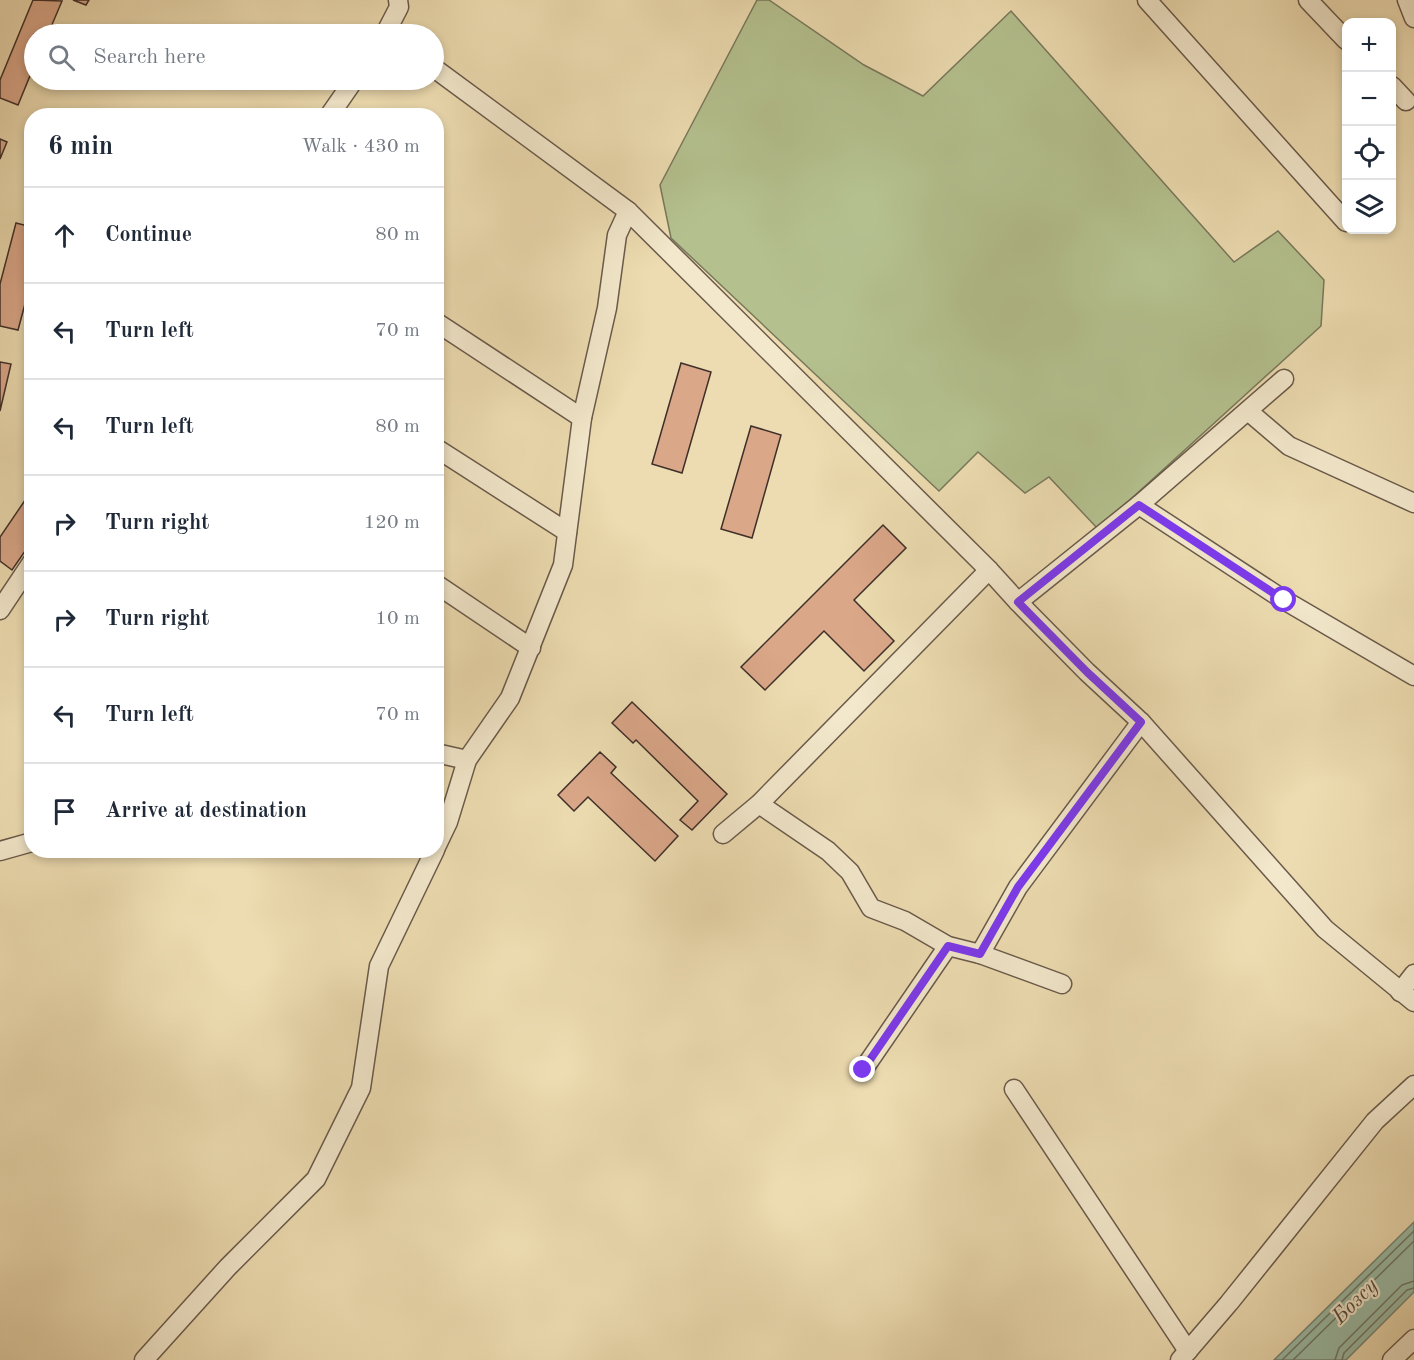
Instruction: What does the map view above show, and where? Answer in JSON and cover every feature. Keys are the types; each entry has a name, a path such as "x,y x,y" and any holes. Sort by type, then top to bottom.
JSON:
{"street":[{"path":"391,24 399,7 398,0"},
{"path":"1147,0 1342,216"},
{"path":"1308,0 1342,35"},
{"path":"1407,0 1414,18"},
{"path":"444,75 628,211 989,570 1087,672 1141,722 1325,929 1407,997 1414,974"},
{"path":"335,108 347,90"},
{"path":"1396,90 1406,101"},
{"path":"444,831 468,760 510,698 563,565 582,418 607,308 617,235 628,211"},
{"path":"444,327 582,418"},
{"path":"1018,602 1139,505 1284,379"},
{"path":"1248,411 1289,446 1414,503"},
{"path":"444,453 567,532"},
{"path":"1139,505 1284,600 1414,676"},
{"path":"723,834 759,804 989,570"},
{"path":"0,610 24,574"},
{"path":"444,589 531,648"},
{"path":"980,954 1018,887 1141,722"},
{"path":"444,755 468,760"},
{"path":"759,804 828,851 850,872 871,908 905,921 948,946 980,954 1062,984"},
{"path":"0,851 24,844"},
{"path":"144,1360 228,1267 316,1179 361,1088 379,966 432,858"},
{"path":"863,1070 948,946"},
{"path":"1014,1089 1184,1355 1229,1303 1375,1121 1414,1085"},
{"path":"1392,1360 1414,1339"}],"shaded area":[{"path":"757,0 769,0 864,65 923,96 1011,11 1234,262 1278,231 1324,280 1321,326 1098,529 1049,477 1025,493 978,452 939,491 671,238 660,185"}],"water":[{"name":"Бозсу","path":"1414,1222 1414,1292 1346,1360 1274,1360"}],"building":[{"path":"33,0 62,1 52,24 24,24 24,90 18,105 0,98 0,80"},
{"path":"73,0 89,0 86,5"},
{"path":"0,139 7,142 0,159"},
{"path":"16,223 24,225 24,308 18,330 0,326 0,284"},
{"path":"0,362 11,364 0,411"},
{"path":"681,363 711,372 682,473 652,464"},
{"path":"751,426 781,435 752,538 721,529"},
{"path":"24,502 24,553 12,570 0,561 0,537"},
{"path":"883,525 906,548 854,600 894,641 864,671 824,631 765,690 741,667"},
{"path":"632,702 727,794 692,830 680,820 698,801 636,740 633,743 612,723"},
{"path":"600,752 616,767 611,773 678,836 655,861 588,797 574,811 558,795"}],"route":[{"path":"863,1070 948,946 980,954 1018,887 1141,722 1087,672 1018,602 1139,505 1284,600"}]}
